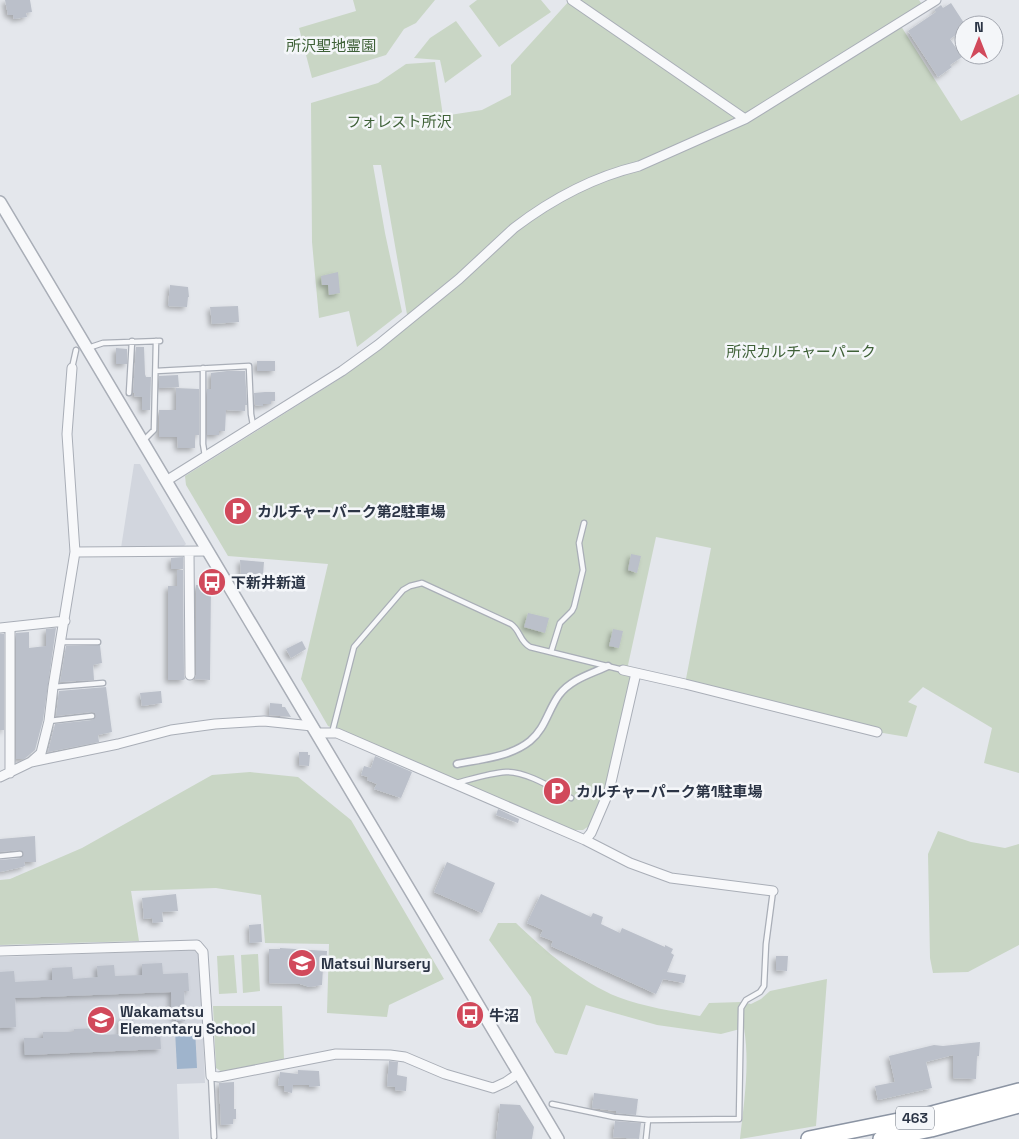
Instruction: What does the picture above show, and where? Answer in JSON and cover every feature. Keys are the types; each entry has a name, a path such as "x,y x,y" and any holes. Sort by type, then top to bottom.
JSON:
{"highway":[{"name":"463","path":"809,1139 928,1115 1019,1091"},
{"name":"463","path":"881,1139 931,1129 1019,1105"}],"street":[{"path":"572,0 745,119"},
{"path":"166,481 342,371 419,313 514,228 575,188 639,166 745,119 936,0"},
{"path":"0,202 558,1139"},
{"path":"0,778 31,762 41,753 49,721 75,552 67,434 72,368"},
{"path":"75,552 207,551"},
{"path":"189,552 190,675"},
{"path":"10,773 5,627 64,622"},
{"path":"457,764 507,754 520,748 532,740 560,694 567,687 578,679 608,666"},
{"path":"623,670 877,732"},
{"path":"585,840 591,833 609,791 636,673"},
{"path":"31,762 118,744 171,730 215,724 264,722 337,733 585,840 630,864 671,878 773,892"},
{"path":"0,951 197,945 203,952 212,1076 219,1078 336,1054 404,1057 444,1074 493,1088 519,1073"}],"lane":[{"path":"129,393 132,341"},
{"path":"88,348 103,343 158,341 154,430 142,441"},
{"path":"72,368 76,350"},
{"path":"156,371 249,366 251,414 254,425"},
{"path":"203,368 203,444 205,456"},
{"path":"551,652 560,623 574,607 583,570 579,543 584,523"},
{"path":"332,733 354,647 403,590 422,583 511,624 516,628 523,643 623,670"},
{"path":"61,642 98,642"},
{"path":"53,687 103,683"},
{"path":"49,721 92,716"},
{"path":"455,783 508,772 517,773 536,780 571,798"},
{"path":"0,856 20,854"},
{"path":"552,1104 614,1117 648,1120 739,1119 741,1008 746,1000 760,992 764,986 766,944 773,892"},
{"path":"212,1076 214,1137"},
{"path":"646,1139 648,1120"}],"shaded area":[{"path":"134,464 140,464 186,544 182,548 121,548"},
{"name":"Wakamatsu Elementary School","path":"194,950 200,954 205,1083 177,1084 179,1139 0,1139 0,957"}],"green space":[{"name":"所沢聖地霊園","path":"353,0 435,0 416,23 404,29 386,55 312,78 299,28 356,11"},
{"path":"477,0 541,0 551,12 499,47 469,6"},
{"name":"所沢カルチャーパーク","path":"570,0 919,0 924,7 899,23 961,121 1019,94 1019,773 984,763 992,728 923,687 908,702 917,706 907,737 877,732 685,684 711,548 656,537 628,665 632,676 604,793 589,826 583,830 571,830 328,726 301,679 328,564 228,556 186,485 185,476 341,378 409,326 381,165 373,165 402,312 357,347 349,311 319,318 312,242 311,103 378,83 406,64 435,62 443,116 482,110 511,95 511,65"},
{"name":"フォレスト所沢","path":"456,21 482,56 445,83 440,60 414,58 430,38"},
{"path":"250,772 298,777 351,820 444,979 389,1005 387,1017 327,1013 329,944 265,943 261,895 216,888 131,891 139,941 0,945 0,880 10,879 82,848 212,775"},
{"path":"938,831 971,842 1005,848 1019,844 1019,945 968,972 933,973 930,958 928,854"},
{"path":"498,923 516,923 564,965 604,991 638,1003 700,1016 709,1003 742,1002 751,1004 761,999 770,991 827,979 816,1126 740,1139 746,1070 744,1028 721,1034 657,1025 586,1005 567,1055 555,1053 536,1022 531,997 489,940"},
{"path":"258,954 260,991 243,993 241,955"},
{"path":"234,955 237,993 219,994 217,956"},
{"path":"213,1006 282,1006 284,1059 222,1072 216,1068"}],"water":[{"path":"195,1029 197,1068 177,1069 175,1030"}],"building":[{"path":"5,0 30,0 32,12 26,13 27,17 14,19 13,15 8,15"},
{"path":"951,3 959,15 954,15 954,36 950,39 954,45 954,62 950,65 952,67 938,77 908,31 936,12 934,10 941,5 943,8"},
{"path":"338,272 340,293 329,295 328,285 322,285 321,276"},
{"path":"170,285 188,287 187,307 168,306"},
{"path":"238,306 239,322 212,324 210,307"},
{"path":"136,347 144,347 145,374 146,377 151,377 150,410 142,410 142,397 134,396 135,393 133,393"},
{"path":"116,348 127,349 127,364 116,364"},
{"path":"257,361 275,361 275,371 257,371"},
{"path":"245,371 247,405 245,405 245,411 226,410 225,431 219,431 219,435 207,435 207,389 211,389 211,373"},
{"path":"178,375 179,387 159,388 159,376"},
{"path":"176,388 199,389 199,435 195,435 195,448 178,448 177,437 159,437 159,410 176,410"},
{"path":"275,392 275,401 271,401 271,404 263,404 263,406 255,405 254,393"},
{"path":"631,554 641,556 637,573 628,570"},
{"path":"183,557 183,569 171,569 171,558"},
{"path":"240,560 264,562 263,575 241,574"},
{"path":"177,570 183,570 185,679 168,680 168,586 177,586"},
{"path":"196,585 211,585 210,680 195,679"},
{"path":"528,613 549,618 545,633 524,627"},
{"path":"56,628 43,720 35,750 24,759 16,759 16,633 29,632 29,648 46,646 46,629"},
{"path":"613,629 623,631 619,648 609,646"},
{"path":"0,634 4,634 4,730 0,730"},
{"path":"302,641 306,649 291,658 286,649"},
{"path":"100,645 102,663 93,665 94,680 60,682 66,646"},
{"path":"106,687 112,732 98,735 99,742 48,752 55,724 92,720 96,717 95,713 92,712 56,716 59,691"},
{"path":"161,691 162,703 142,706 140,693"},
{"path":"270,703 282,704 282,707 285,707 291,717 269,715"},
{"path":"299,752 308,752 308,755 310,755 309,766 299,765"},
{"path":"375,756 412,772 401,798 374,789 377,784 367,780 368,777 361,775 364,766 371,768"},
{"path":"498,809 519,819 518,823 496,815"},
{"path":"35,836 36,862 24,862 25,866 0,872 0,860 21,858 24,854 20,850 0,852 0,839"},
{"path":"447,862 495,883 482,913 434,892"},
{"path":"176,894 178,911 162,912 163,922 153,923 152,918 144,919 142,898"},
{"path":"541,894 591,917 593,913 603,917 601,924 620,933 622,928 673,949 671,953 674,955 667,972 686,975 684,983 663,979 656,994 551,946 553,941 540,936 543,930 527,923"},
{"path":"261,924 262,942 250,943 249,925"},
{"path":"269,949 327,951 322,985 310,987 300,984 269,983"},
{"path":"776,956 788,956 787,971 776,970"},
{"path":"162,963 163,974 188,973 189,991 184,991 185,1021 176,1021 176,1016 172,1016 171,992 15,998 16,1027 0,1028 0,972 14,971 15,982 52,980 52,968 72,967 73,979 98,977 97,966 114,965 115,976 142,975 142,964"},
{"path":"120,1019 133,1019 134,1027 147,1027 147,1032 160,1031 161,1049 25,1055 24,1038 43,1038 43,1032 74,1032 74,1029 100,1028 101,1035 121,1034"},
{"path":"980,1042 976,1079 953,1078 953,1055 926,1062 932,1088 878,1100 875,1086 895,1082 889,1056 934,1045 943,1046"},
{"path":"389,1061 398,1062 397,1075 407,1077 406,1091 395,1090 395,1087 387,1086"},
{"path":"298,1070 319,1071 320,1086 293,1085 292,1093 284,1091 284,1086 278,1085 280,1072 298,1074"},
{"path":"234,1082 236,1119 233,1119 233,1124 221,1125 219,1083"},
{"path":"594,1093 638,1099 636,1115 592,1108"},
{"path":"500,1104 520,1105 534,1127 532,1139 496,1139"},
{"path":"615,1121 641,1123 639,1139 613,1137"}],"place":[{"name":"カルチャーパーク第2駐車場","path":"238,511"},
{"name":"下新井新道","path":"212,582"},
{"name":"カルチャーパーク第1駐車場","path":"557,791"},
{"name":"Matsui Nursery","path":"302,963"},
{"name":"牛沼","path":"470,1015"},
{"name":"Wakamatsu Elementary School","path":"101,1020"}]}
